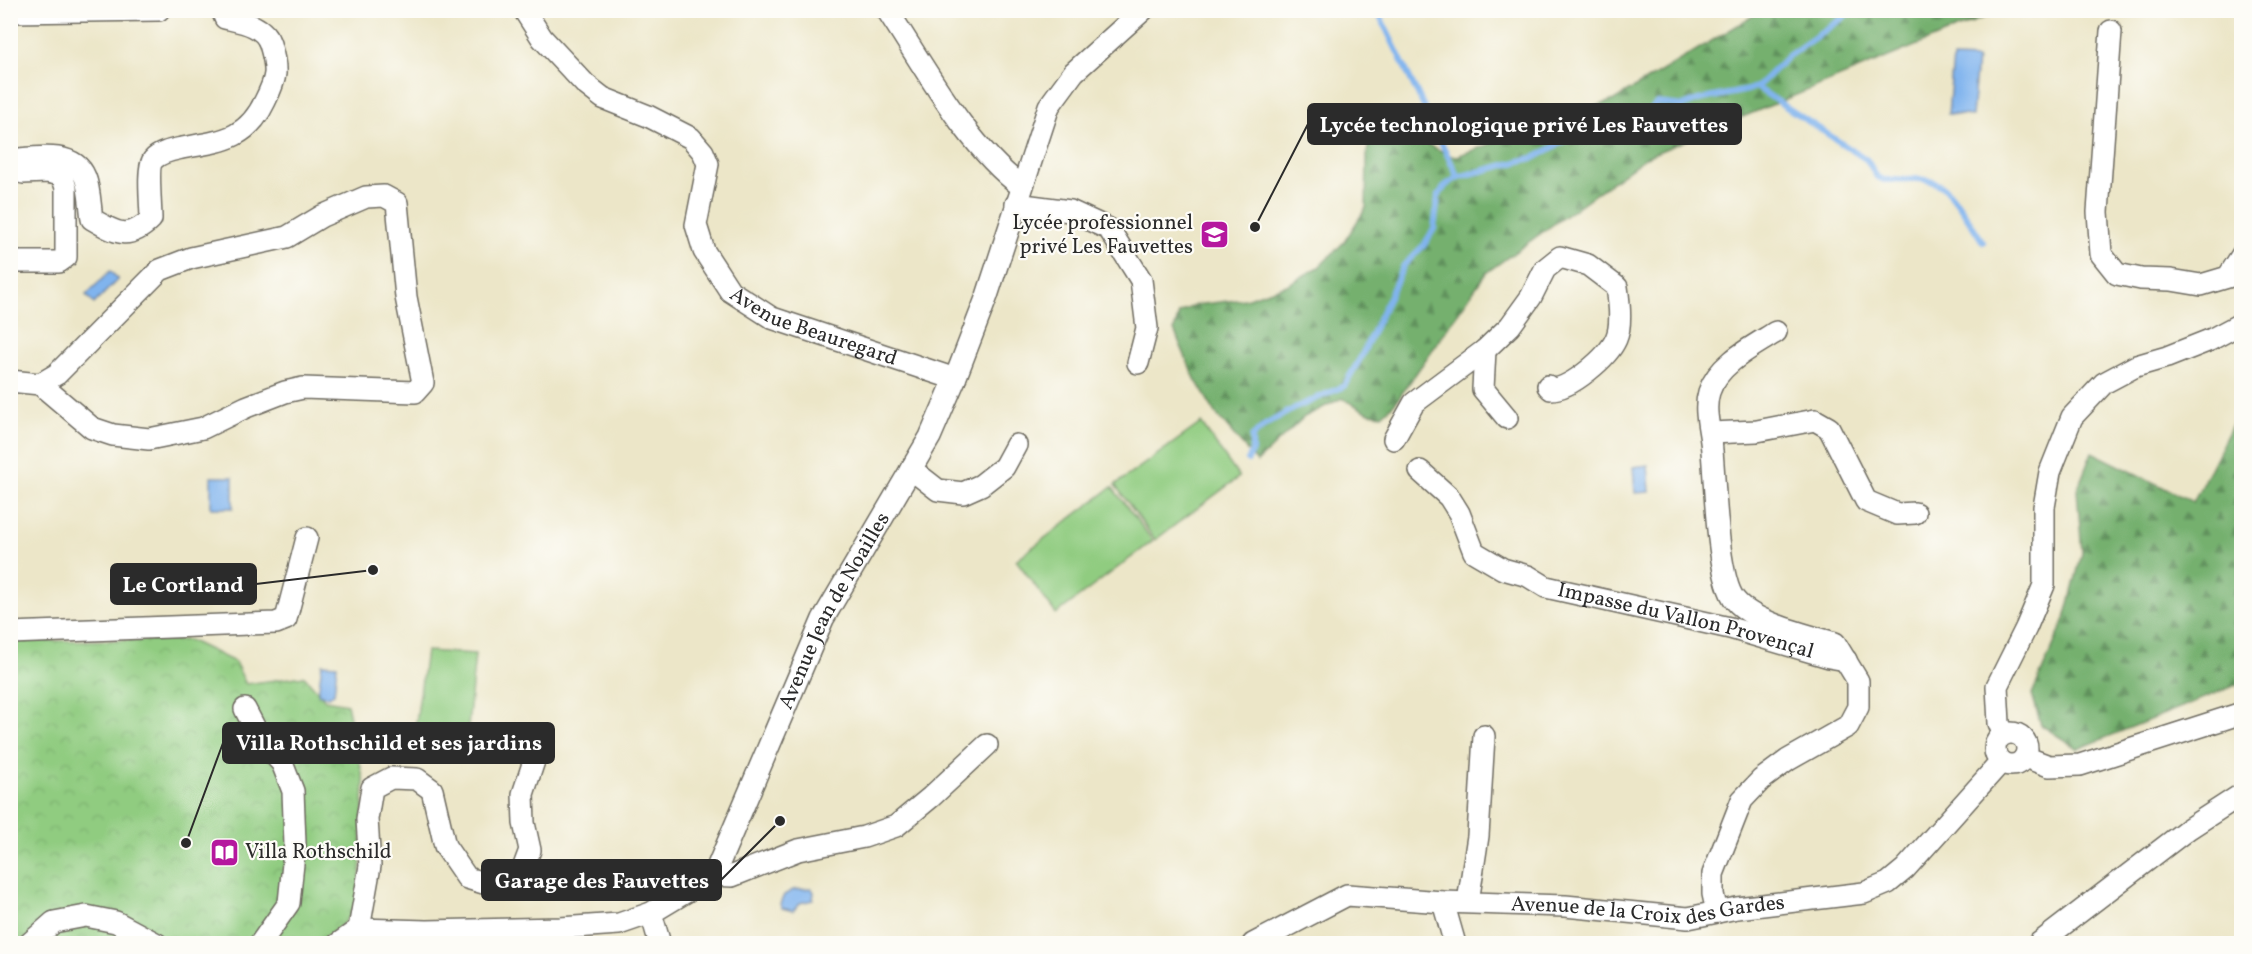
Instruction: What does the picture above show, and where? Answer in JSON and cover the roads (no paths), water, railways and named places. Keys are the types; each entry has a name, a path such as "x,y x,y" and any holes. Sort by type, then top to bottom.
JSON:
{"street":[{"path":"10,12 159,10"},
{"path":"10,160 62,158 75,163 85,176 92,219 110,230 125,233 140,230 151,219 152,196 148,171 153,160 170,150 224,141 246,129 262,107 276,80 274,58 267,36 252,25 225,18 222,10"},
{"name":"Avenue Beauregard","path":"524,10 542,38 585,84 603,98 648,116 691,138 703,152 708,164 696,225 704,251 730,291 772,318 955,379"},
{"path":"887,10 967,132 1002,172 1019,196 1070,211 1109,229 1141,280 1147,328 1138,363"},
{"name":"Avenue Jean de Noailles","path":"714,875 823,619 930,437 987,296 1049,106 1074,72 1143,10"},
{"path":"2111,31 2098,212 2101,254 2117,274 2140,279 2171,280 2201,285 2228,277 2241,255"},
{"path":"10,174 46,172 62,175 66,189 66,257 59,262 10,262"},
{"path":"10,381 40,384 92,428 113,435 149,439 203,428 246,407 285,392 303,388 414,392 423,383 406,297 397,203 384,196 366,197 322,216 287,237 191,258 160,270 57,374 40,384"},
{"path":"1394,439 1414,404 1485,350 1510,326 1531,297 1545,269 1560,257 1588,266 1617,287 1619,308 1617,338 1599,362 1576,379 1558,389 1551,389 1548,386"},
{"path":"2003,733 1999,723 1997,686 2044,585 2044,507 2050,472 2072,417 2104,383 2128,370 2210,340 2241,323"},
{"name":"Impasse du Vallon Provençal","path":"1717,912 1713,894 1713,874 1742,800 1761,780 1788,760 1848,726 1858,707 1858,681 1835,643 1791,631 1750,613 1734,599 1726,579 1717,514 1711,433 1706,410 1708,393 1716,377 1743,353 1776,332"},
{"path":"1485,350 1483,389 1507,418"},
{"path":"1711,433 1757,431 1815,420 1828,429 1866,501 1897,514 1914,513"},
{"path":"911,469 938,490 963,493 981,485 1004,467 1016,445"},
{"name":"Impasse du Vallon Provençal","path":"1420,471 1449,497 1459,513 1474,552 1503,569 1528,576 1546,587 1730,628 1846,660"},
{"path":"10,633 276,623 286,619 307,538"},
{"path":"245,710 262,742 282,764 292,791 295,844 289,903 260,944"},
{"path":"2025,757 2049,766 2080,765 2241,713"},
{"path":"2003,733 2020,734 2026,741 2028,749 2025,757 2019,764 2010,766 2001,762 1995,753 1995,742 2003,733"},
{"path":"1468,902 1478,836 1484,736"},
{"path":"544,738 523,794 524,823 530,850 523,869 506,882 490,885 467,878 445,846 432,790 417,778 391,778 372,788 367,819 370,866 353,937 427,931 560,928 619,924 651,913 714,875 732,876 798,850 864,837 896,826 932,797 987,745"},
{"name":"Avenue de la Croix des Gardes","path":"1253,944 1347,895 1443,902 1555,905 1688,918 1717,912 1864,893 1888,883 1905,869 2001,762"},
{"path":"2037,944 2188,829 2241,794"},
{"path":"1443,902 1455,944"},
{"path":"651,913 660,944"},
{"path":"29,944 54,922 86,916 116,922 157,944"}],"water":[{"path":"1953,58 1977,59 1972,116 1948,114"},
{"path":"110,271 118,279 94,304 86,295"},
{"path":"1648,465 1650,492 1635,493 1633,467"},
{"path":"211,477 233,477 233,508 211,508"},
{"path":"322,664 337,665 334,694 328,697 318,694"},
{"path":"811,888 814,892 813,900 800,903 793,911 782,908 780,904 784,895 793,890"}],"waterway":[{"path":"1377,10 1458,177"},
{"path":"1248,460 1252,451 1252,437 1265,425 1295,408 1344,386 1361,357 1404,265 1424,245 1434,229 1438,196 1446,185 1458,177 1536,157 1566,140 1582,126 1594,120 1635,125 1657,103 1683,106 1698,100 1758,86 1788,56 1847,15 1849,10"},
{"path":"1758,86 1759,89 1867,160 1877,177 1884,180 1924,180 1942,187 1968,218 1983,242"}],"place":[{"name":"Lycée technologique privé Les Fauvettes","path":"1255,227"},
{"name":"Lycée professionnel privé Les Fauvettes","path":"1214,235"},
{"name":"Le Cortland","path":"373,570"},
{"name":"Garage des Fauvettes","path":"780,821"},
{"name":"Villa Rothschild et ses jardins","path":"186,843"},
{"name":"Villa Rothschild","path":"224,852"}]}
